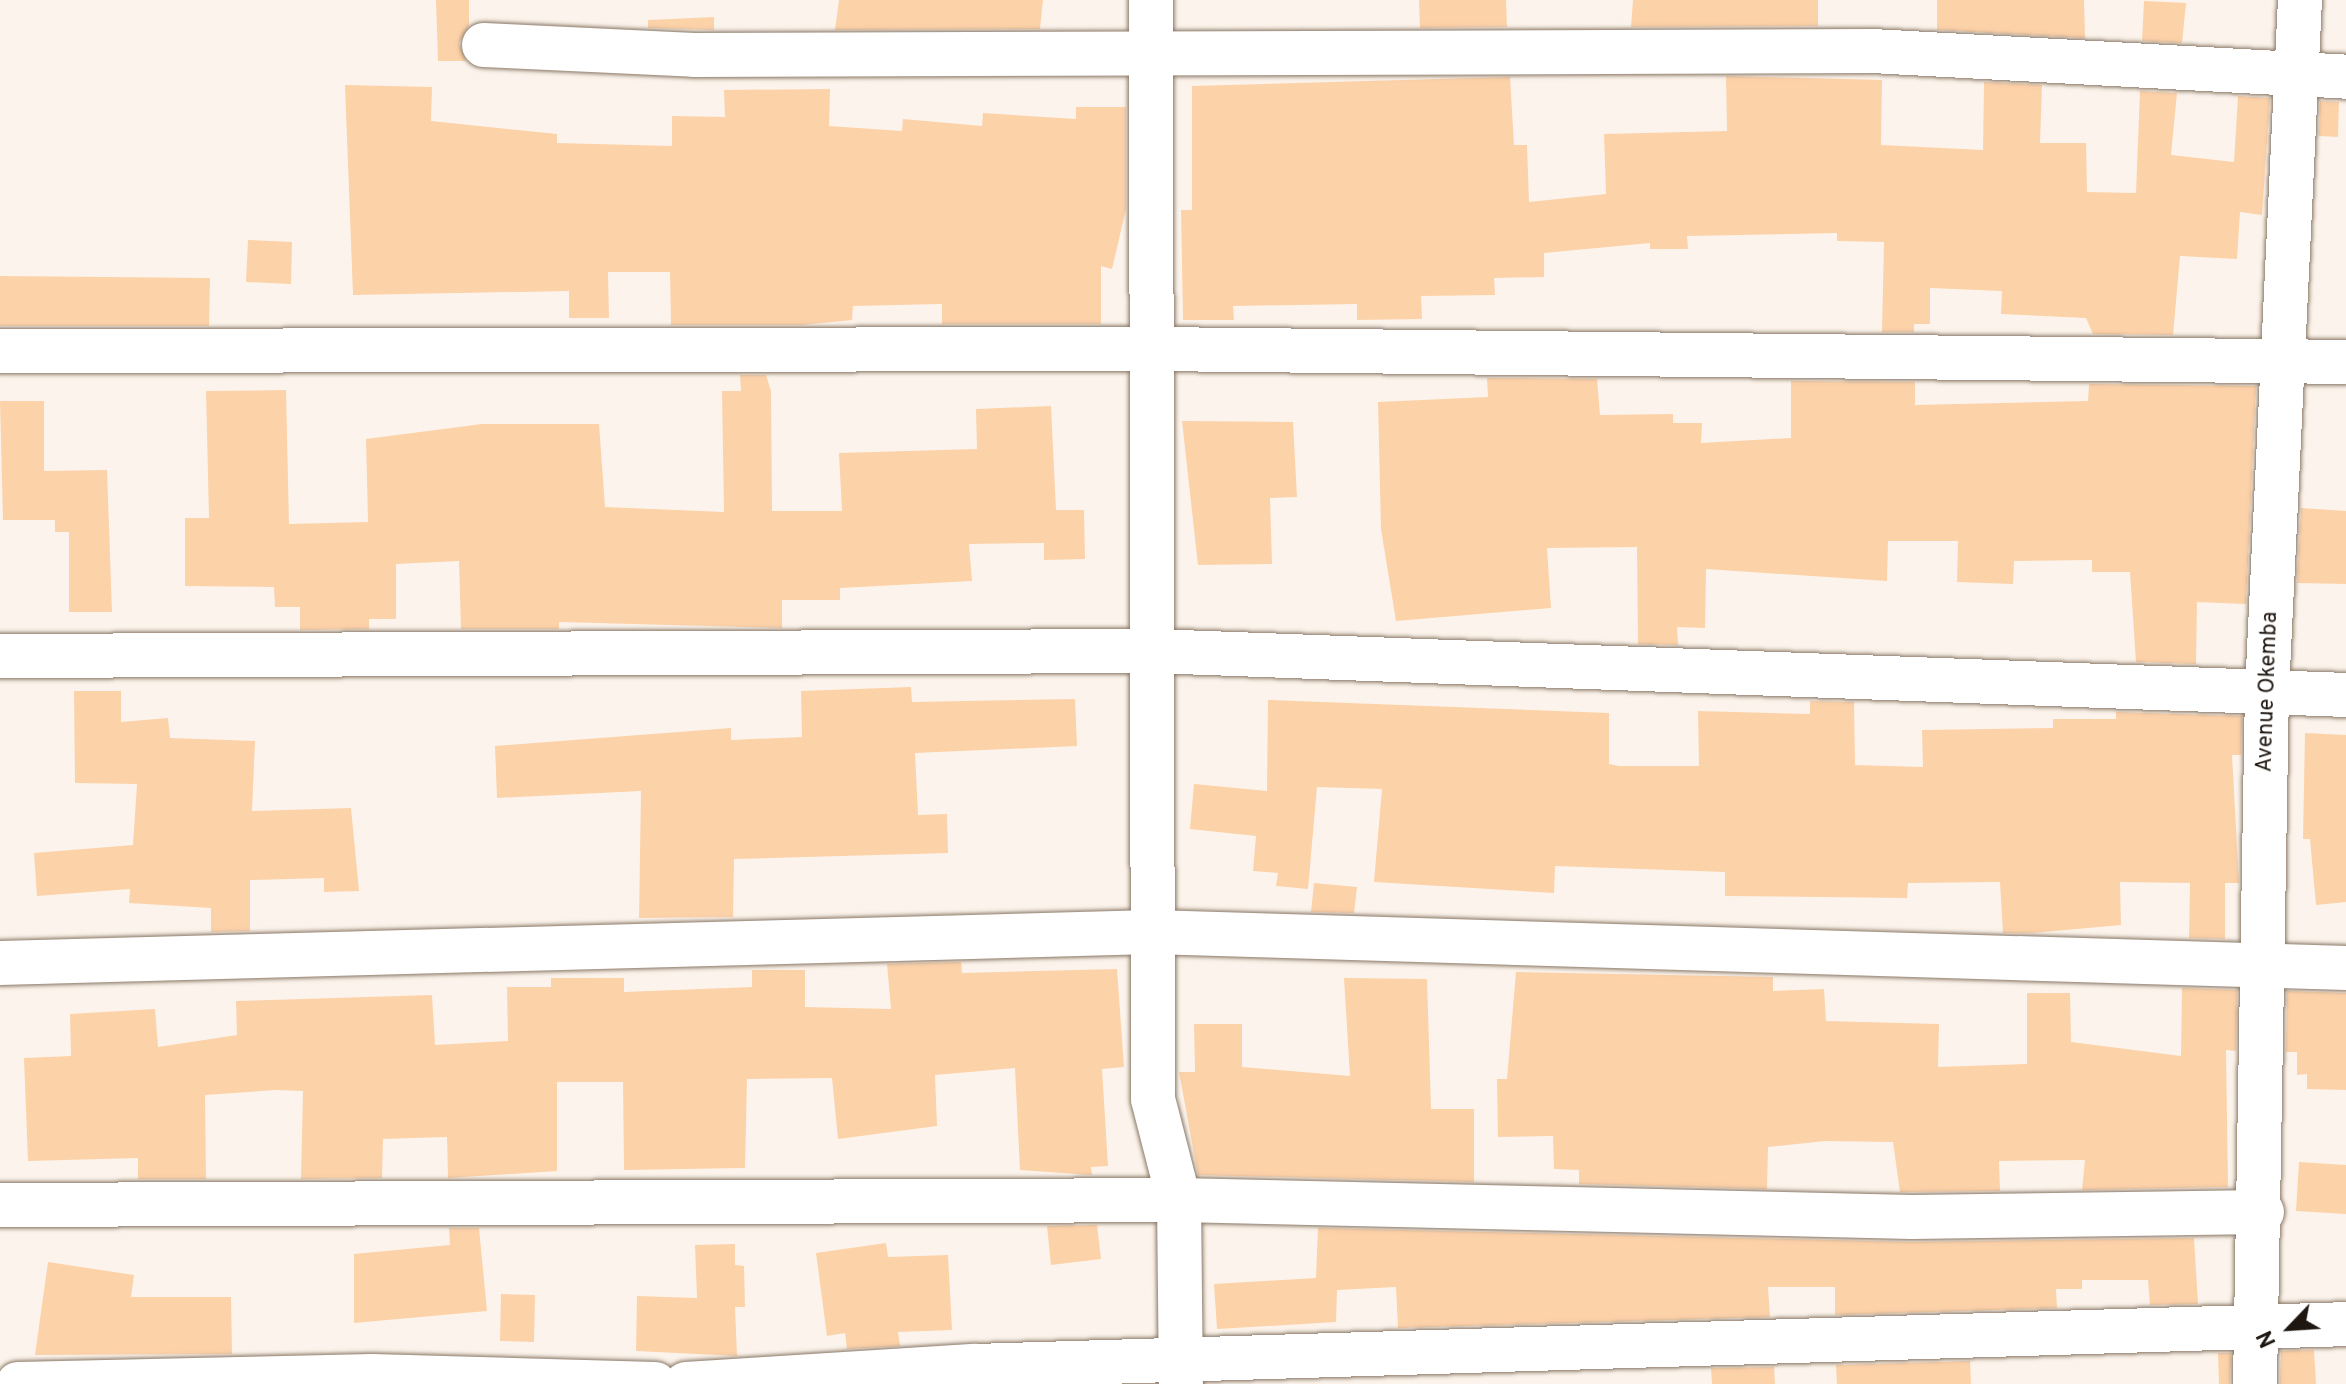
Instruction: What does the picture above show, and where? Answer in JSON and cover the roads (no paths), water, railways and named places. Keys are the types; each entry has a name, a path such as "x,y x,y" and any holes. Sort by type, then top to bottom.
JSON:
{"street":[{"path":"1151,0 1153,1099 1179,1200 1181,1374"},
{"name":"Avenue Okemba","path":"2255,1384 2255,1324 2262,1212 2260,963 2267,691 2300,0"},
{"path":"484,45 694,55 1872,51 2346,77"},
{"path":"0,351 1151,349 2281,357 2346,362"},
{"path":"0,656 1153,651 2346,695"},
{"path":"0,963 1152,932 2260,963 2346,968"},
{"path":"0,1205 1179,1200 1912,1217 2262,1212"},
{"path":"686,1384 975,1366 1181,1374 2255,1324 2346,1324"},
{"path":"18,1384 372,1376 655,1384"}]}
